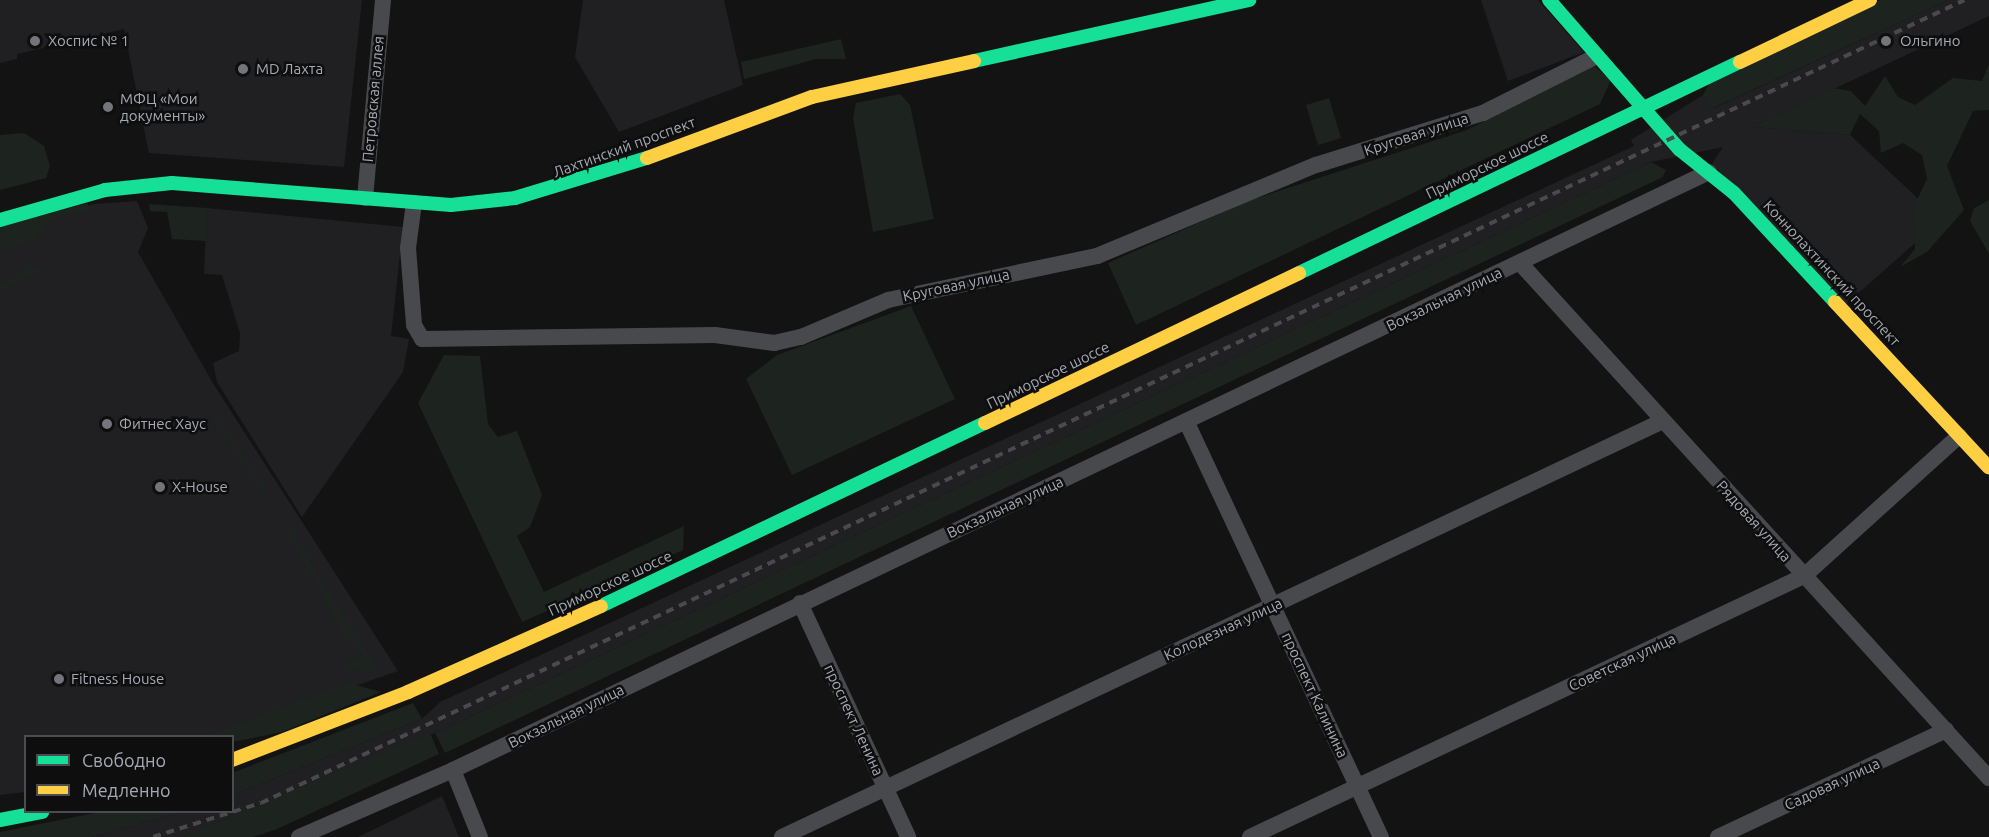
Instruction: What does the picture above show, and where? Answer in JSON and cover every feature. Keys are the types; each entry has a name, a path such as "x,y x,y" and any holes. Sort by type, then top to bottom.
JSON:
{"main road":[{"name":"Лахтинский проспект","path":"0,220 105,190 172,183 414,203 477,203 559,189 812,97 1249,0"},
{"name":"Коннолахтинский проспект","path":"1549,0 1643,108 1734,193 1989,468"},
{"name":"Приморское шоссе","path":"234,759 408,693 645,586 1870,0"},
{"path":"0,820 37,813"}],"street":[{"name":"Петровская аллея","path":"365,198 382,0"},
{"name":"Круговая улица","path":"414,203 408,248 414,325 422,339 715,334 774,343 801,337 888,300 1097,256 1308,169 1483,113 1597,56"},
{"name":"Вокзальная улица","path":"299,837 453,770 800,603 1187,423 1709,172"},
{"name":"Рядовая улица","path":"1520,263 1989,778"},
{"name":"Колодезная улица","path":"782,837 1663,421"},
{"name":"проспект Калинина","path":"1187,423 1381,837"},
{"name":"Советская улица","path":"1250,837 1804,576 1959,436"},
{"name":"проспект Ленина","path":"800,603 908,837"},
{"name":"Садовая улица","path":"1718,837 1946,730"},
{"path":"453,770 480,837"}],"shaded area":[{"name":"MD Лахта","path":"0,0 362,0 344,167 149,153 124,29 17,54 17,59 0,63"},
{"path":"583,0 724,0 743,85 619,132 575,57"},
{"path":"1481,0 1538,0 1584,52 1508,81"},
{"path":"1881,0 1948,0 1713,108 1703,95 1709,84"},
{"path":"1948,0 1989,0 1989,16 1753,127 1850,135 1941,220 1845,305 1712,164 1723,147 1651,162 435,733 253,812 183,837 91,837 180,813 234,813 234,795 422,719 440,702 1634,146 1631,140 1703,95 1714,108"},
{"path":"841,39 846,59 816,59 744,79 741,62"},
{"path":"1989,64 1989,110 1973,111 1947,166 1964,210 1927,252 1900,267 1915,249 1913,208 1927,179 1922,155 1903,143 1881,153 1879,131 1860,114 1850,135 1752,127 1833,88 1851,91 1865,106 1885,76 1898,97 1915,105 1953,78 1982,81"},
{"path":"1593,65 1611,80 1600,104 1136,325 1108,263 1248,201 1467,130"},
{"path":"900,94 910,105 934,219 873,232 853,118 856,103"},
{"path":"1329,98 1341,138 1318,145 1306,105"},
{"path":"24,133 44,146 50,166 46,178 0,190 0,135"},
{"path":"1651,162 1666,170 1663,177 445,753 435,733"},
{"path":"1989,200 1989,254 1970,221 1974,208"},
{"path":"137,201 148,228 138,252 214,385 398,671 214,735 24,735 24,792 0,795 0,229 94,204"},
{"path":"88,203 88,210 52,219 34,240 0,251 0,227"},
{"path":"149,204 207,208 206,241 172,239 167,212 150,211"},
{"path":"207,208 403,227 391,336 409,339 403,372 302,517 217,382 213,363 239,351 240,333 222,275 204,274"},
{"path":"35,265 43,270 0,292 0,284"},
{"path":"911,306 955,399 792,475 746,379 777,355"},
{"path":"444,355 480,356 488,424 498,437 517,431 542,495 530,527 517,536 544,592 684,526 683,550 522,622 418,403"},
{"path":"215,413 267,492 267,498 214,419"},
{"path":"282,523 286,524 380,673 347,670 348,663 363,655 354,638 348,641"},
{"path":"348,683 381,692 282,732 234,742 234,735 208,735"},
{"path":"413,703 422,719 234,795 234,772"},
{"path":"430,733 439,754 277,829 253,837 183,837"},
{"path":"442,796 459,837 358,837 426,804"},
{"path":"95,813 180,813 91,837 0,837 0,832"}],"railway":[{"path":"234,812 261,803 1964,0"},
{"path":"153,837 229,813"}],"traffic: fast":[{"path":"974,61 1249,0"},
{"path":"1549,0 1679,149 1734,193 1835,302"},
{"path":"1299,273 1740,62"},
{"path":"0,220 105,190 172,183 451,205 515,198 647,158"},
{"path":"601,606 985,423"},
{"path":"0,820 37,813"}],"traffic: slow":[{"path":"1740,62 1870,0"},
{"path":"647,158 812,97 974,61"},
{"path":"985,423 1299,273"},
{"path":"1835,302 1989,468"},
{"path":"234,759 408,692 601,606"}],"place":[{"name":"Хоспис № 1","path":"35,41"},
{"name":"Ольгино","path":"1886,41"},
{"name":"MD Лахта","path":"243,69"},
{"name":"МФЦ «Мои документы»","path":"108,107"},
{"name":"Фитнес Хаус","path":"107,424"},
{"name":"X-House","path":"160,487"},
{"name":"Fitness House","path":"59,679"}]}
